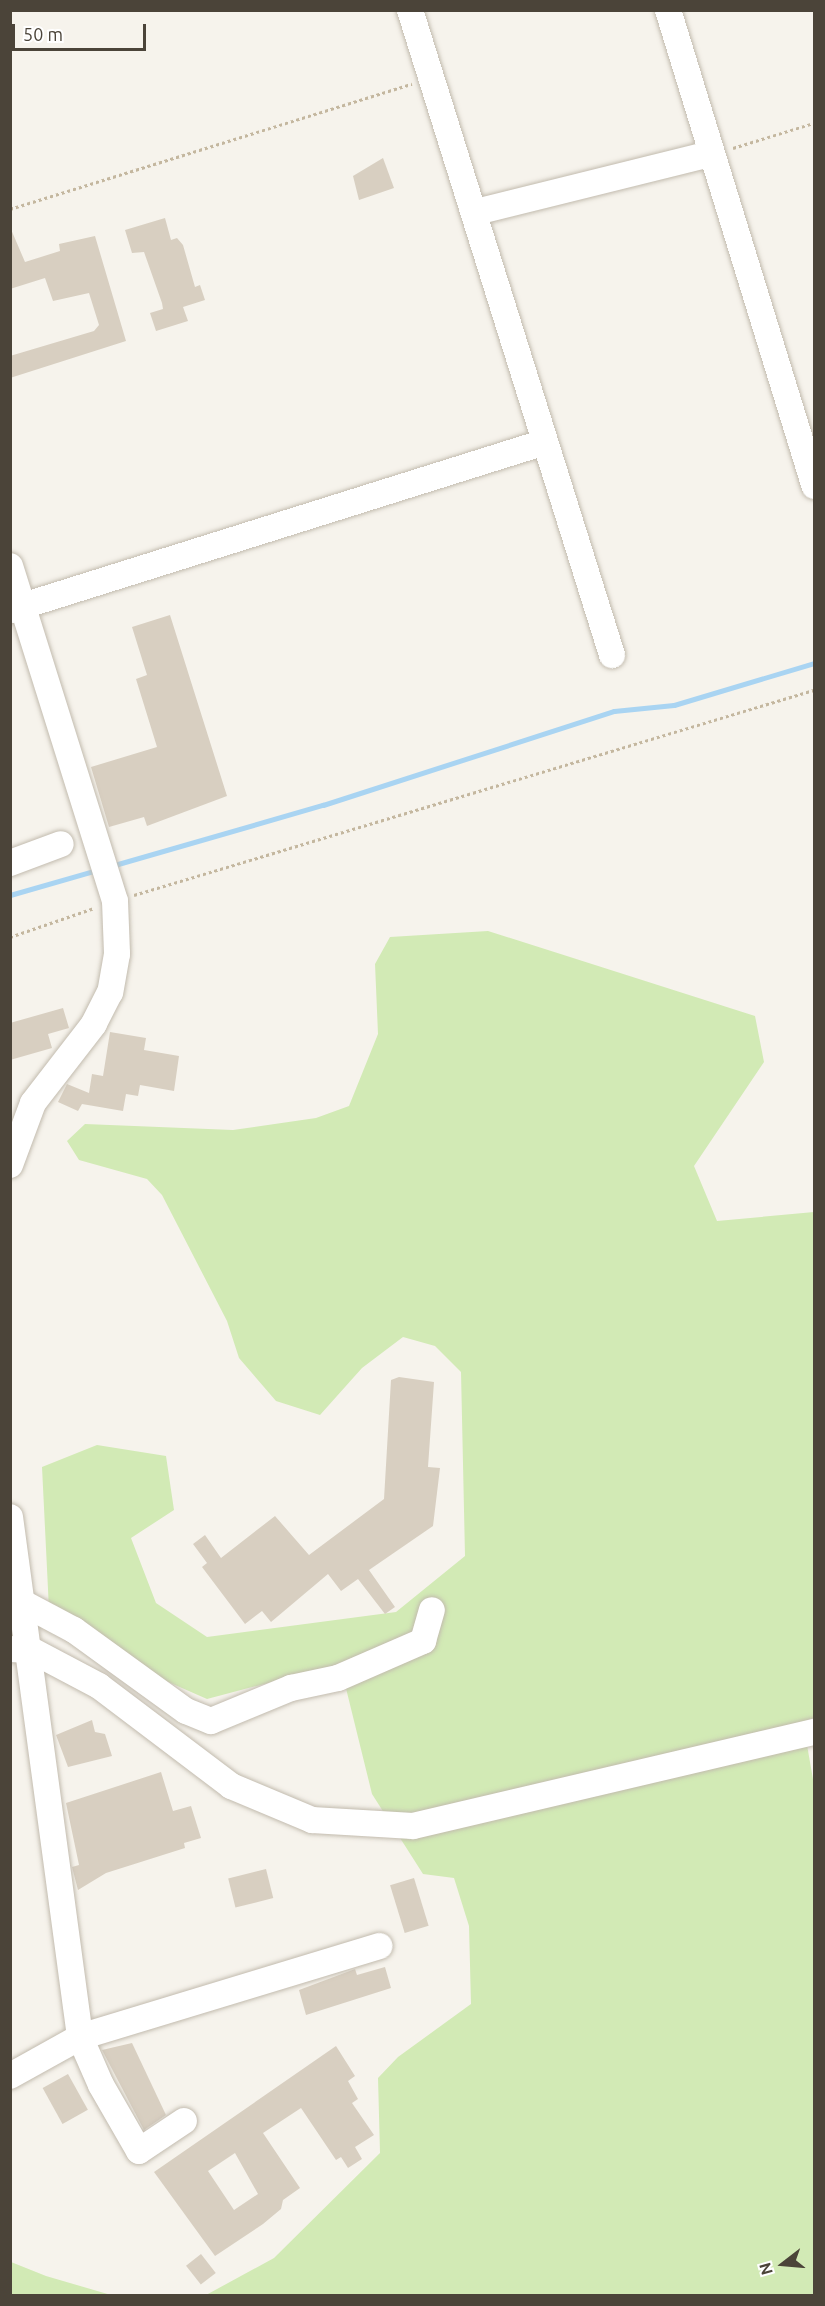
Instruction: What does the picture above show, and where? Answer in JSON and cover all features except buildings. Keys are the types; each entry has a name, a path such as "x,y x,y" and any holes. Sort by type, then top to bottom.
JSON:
{"street":[{"path":"410,10 476,212 612,655"},
{"path":"668,10 814,486"},
{"path":"476,212 711,154"},
{"path":"17,608 545,442"},
{"path":"10,566 17,608 116,901 117,954 111,992 94,1024 33,1103 10,1165"},
{"path":"10,863 61,844"},
{"path":"10,1517 23,1603 21,1649 80,2037 100,2085 139,2151 184,2121"},
{"path":"23,1603 74,1630 186,1711 211,1721 291,1688 338,1678 423,1641 432,1610"},
{"path":"21,1649 99,1686 231,1786 312,1820 413,1826 814,1732"},
{"path":"10,2076 80,2037 381,1946"}],"path":[{"path":"10,209 268,125 431,78"},
{"path":"711,154 814,123"},
{"path":"10,937 116,901 814,690"}],"green space":[{"path":"488,931 755,1016 764,1062 694,1166 717,1221 814,1212 814,1718 803,1722 814,1785 814,2295 206,2295 274,2258 380,2153 378,2078 398,2057 471,2004 469,1926 454,1878 423,1874 372,1794 340,1664 207,1699 50,1630 42,1467 97,1445 166,1456 174,1510 131,1538 156,1603 207,1637 396,1612 465,1556 461,1372 435,1346 403,1337 362,1368 320,1415 276,1401 239,1358 227,1321 162,1195 147,1179 79,1160 67,1141 85,1124 233,1130 316,1118 349,1106 378,1034 375,964 390,937"},
{"path":"11,2262 46,2276 111,2295 11,2295"}],"waterway":[{"path":"111,866 323,805 614,711 674,705 814,663"},
{"path":"10,895 97,870"}]}
